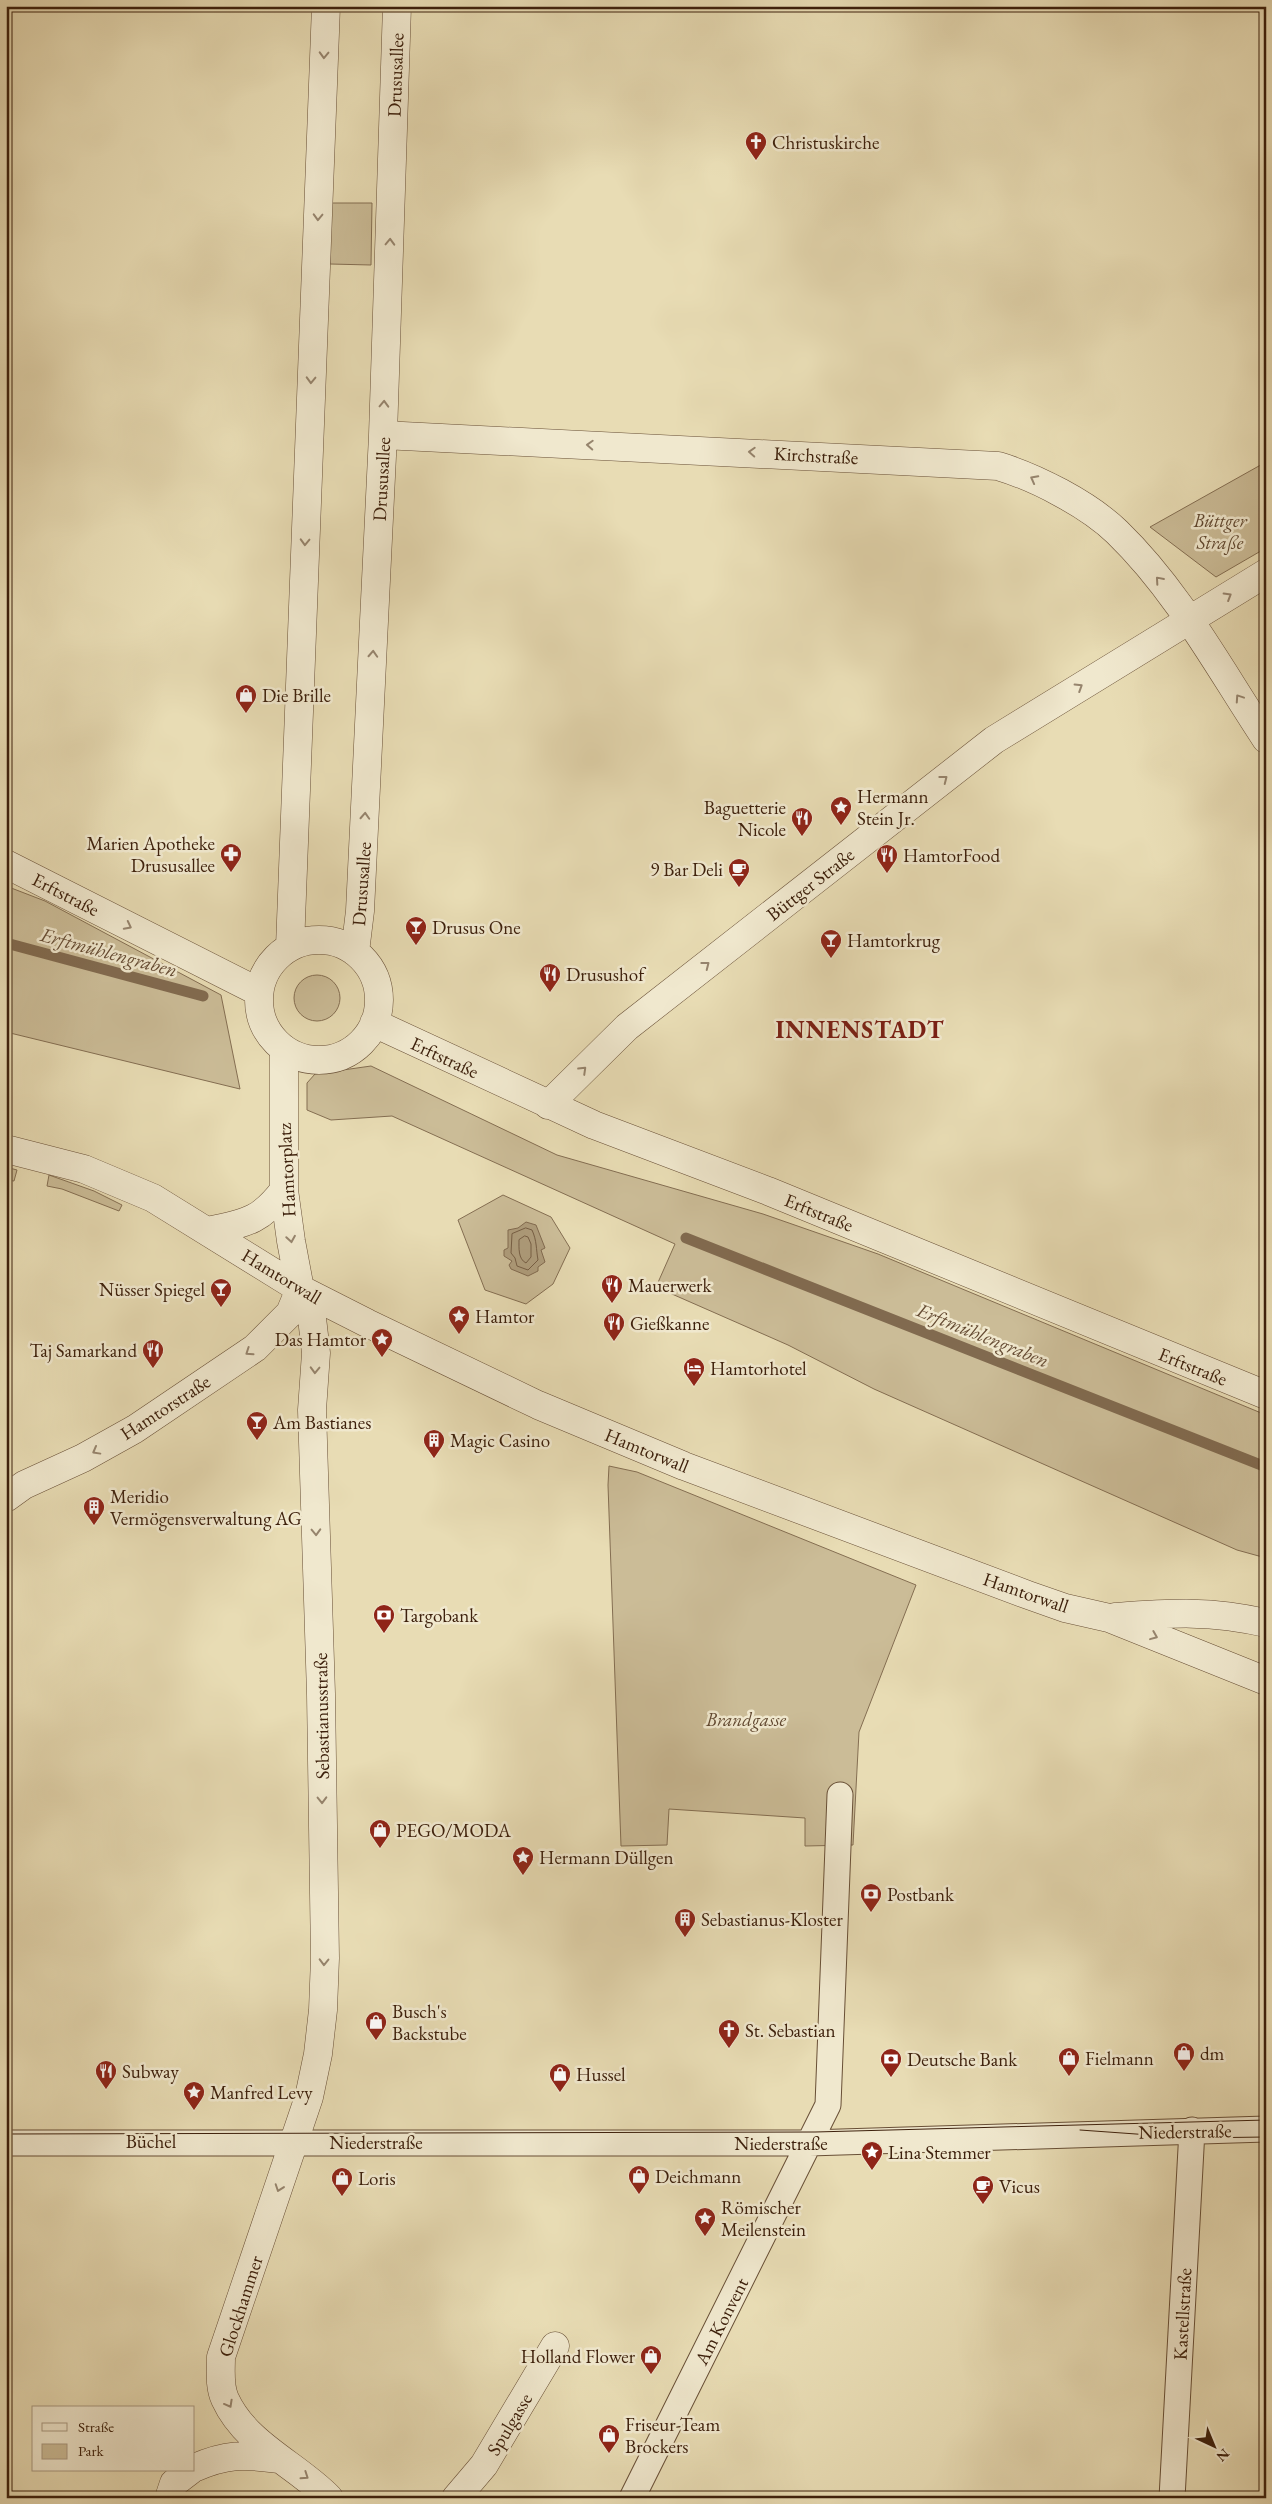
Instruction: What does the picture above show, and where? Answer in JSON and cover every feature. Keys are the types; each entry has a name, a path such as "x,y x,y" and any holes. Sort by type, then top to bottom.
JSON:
{"street":[{"path":"290,948 326,6"},
{"name":"Drususallee","path":"355,952 360,911 383,435 397,6"},
{"name":"Kirchstraße","path":"383,435 998,466 1022,473 1054,490 1116,531 1190,618 1266,739"},
{"name":"Büttger Straße","path":"548,1104 627,1027 994,740 1266,573"},
{"name":"Erftstraße","path":"6,864 259,992"},
{"path":"323,940 340,944 355,952 369,966 377,984 378,1003 374,1022 358,1044 336,1057 309,1059 284,1050 272,1038 264,1024 259,1009 259,992 264,974 275,959 290,948 305,941 323,940"},
{"name":"Erftstraße","path":"374,1022 594,1126 768,1191 1266,1395"},
{"name":"Hamtorplatz","path":"284,1050 284,1190 300,1289"},
{"name":"Hamtorwall","path":"6,1149 84,1169 119,1182 153,1198 300,1289 538,1405 684,1466 1028,1595 1065,1608 1109,1618 1266,1681"},
{"name":"Hamtorwall","path":"208,1231 258,1218 272,1207 284,1190"},
{"name":"Hamtorstraße","path":"6,1498 24,1486 83,1458 135,1429 255,1348 290,1313 300,1289"},
{"name":"Sebastianusstraße","path":"295,2142 310,2097 318,2054 323,2010 325,1958 321,1694 312,1410 316,1341 312,1318 300,1289"},
{"name":"Hamtorwall","path":"1109,1618 1191,1612 1234,1616 1266,1623"},
{"name":"Am Konvent","path":"632,2498 828,2105 840,1795"},
{"name":"Niederstraße","path":"295,2142 810,2143 1266,2129"},
{"name":"Kastellstraße","path":"1172,2498 1192,2130"},
{"name":"Büchel","path":"6,2143 295,2142"},
{"name":"Glockhammer","path":"278,2459 241,2423 225,2398 221,2382 221,2357 295,2142"},
{"name":"Spulgasse","path":"456,2498 484,2465 555,2346"},
{"path":"195,2468 216,2459 247,2454 278,2459 310,2479 328,2498"},
{"path":"169,2498 174,2484 189,2472"}],"green space":[{"path":"331,203 372,203 371,265 330,264"},
{"name":"Büttger Straße","path":"1266,462 1266,548 1216,577 1150,527"},
{"path":"6,886 45,901 221,995 240,1089 6,1032"},
{"path":"317,975 330,979 336,985 340,998 336,1011 330,1017 317,1021 304,1017 298,1011 294,998 298,985 304,979"},
{"path":"371,1066 557,1155 763,1214 878,1254 1266,1415 1266,1558 1237,1550 874,1389 788,1345 656,1287 675,1244 392,1116 331,1120 307,1110 307,1083 315,1074"},
{"path":"6,1167 17,1170 14,1181 6,1180"},
{"path":"49,1175 94,1191 122,1205 119,1211 62,1189 47,1186"},
{"path":"503,1195 551,1217 570,1248 553,1284 526,1304 485,1290 458,1220"},
{"name":"Brandgasse","path":"609,1466 637,1472 916,1585 859,1732 853,1845 805,1846 805,1818 669,1809 667,1845 621,1846 608,1485"}],"water":[{"path":"526,1222 536,1225 545,1248 541,1250 545,1262 538,1267 538,1271 528,1276 511,1269 509,1265 512,1261 504,1256 504,1250 508,1248 508,1230 518,1228"}],"waterway":[{"name":"Erftmühlengraben","path":"6,943 203,996"},
{"name":"Erftmühlengraben","path":"686,1238 1266,1467"}],"tram line":[{"path":"6,2134 815,2132 1266,2120"},
{"path":"1080,2130 1192,2138 1266,2137"}],"place":[{"name":"Christuskirche","path":"756,161"},
{"name":"Die Brille","path":"246,714"},
{"name":"Hermann Stein Jr.","path":"841,826"},
{"name":"Baguetterie Nicole","path":"802,837"},
{"name":"Marien Apotheke Drususallee","path":"231,873"},
{"name":"HamtorFood","path":"887,874"},
{"name":"9 Bar Deli","path":"739,888"},
{"name":"Drusus One","path":"416,946"},
{"name":"Hamtorkrug","path":"831,959"},
{"name":"Drusushof","path":"550,993"},
{"name":"Mauerwerk","path":"612,1304"},
{"name":"Nüsser Spiegel","path":"221,1308"},
{"name":"Hamtor","path":"459,1335"},
{"name":"Gießkanne","path":"614,1342"},
{"name":"Das Hamtor","path":"382,1358"},
{"name":"Taj Samarkand","path":"153,1369"},
{"name":"Hamtorhotel","path":"694,1387"},
{"name":"Am Bastianes","path":"257,1441"},
{"name":"Magic Casino","path":"434,1459"},
{"name":"Meridio Vermögensverwaltung AG","path":"94,1526"},
{"name":"Targobank","path":"384,1634"},
{"name":"PEGO/MODA","path":"380,1849"},
{"name":"Hermann Düllgen","path":"523,1876"},
{"name":"Postbank","path":"871,1913"},
{"name":"Sebastianus-Kloster","path":"685,1938"},
{"name":"Busch's Backstube","path":"376,2041"},
{"name":"St. Sebastian","path":"729,2049"},
{"name":"dm","path":"1184,2072"},
{"name":"Fielmann","path":"1069,2077"},
{"name":"Deutsche Bank","path":"891,2078"},
{"name":"Subway","path":"106,2090"},
{"name":"Hussel","path":"560,2093"},
{"name":"Manfred Levy","path":"194,2111"},
{"name":"Lina Stemmer","path":"872,2171"},
{"name":"Deichmann","path":"639,2195"},
{"name":"Loris","path":"342,2197"},
{"name":"Vicus","path":"983,2205"},
{"name":"Römischer Meilenstein","path":"705,2237"},
{"name":"Holland Flower","path":"651,2375"},
{"name":"Friseur-Team Brockers","path":"609,2454"}],"district":[{"name":"INNENSTADT","path":"860,1030"}]}
